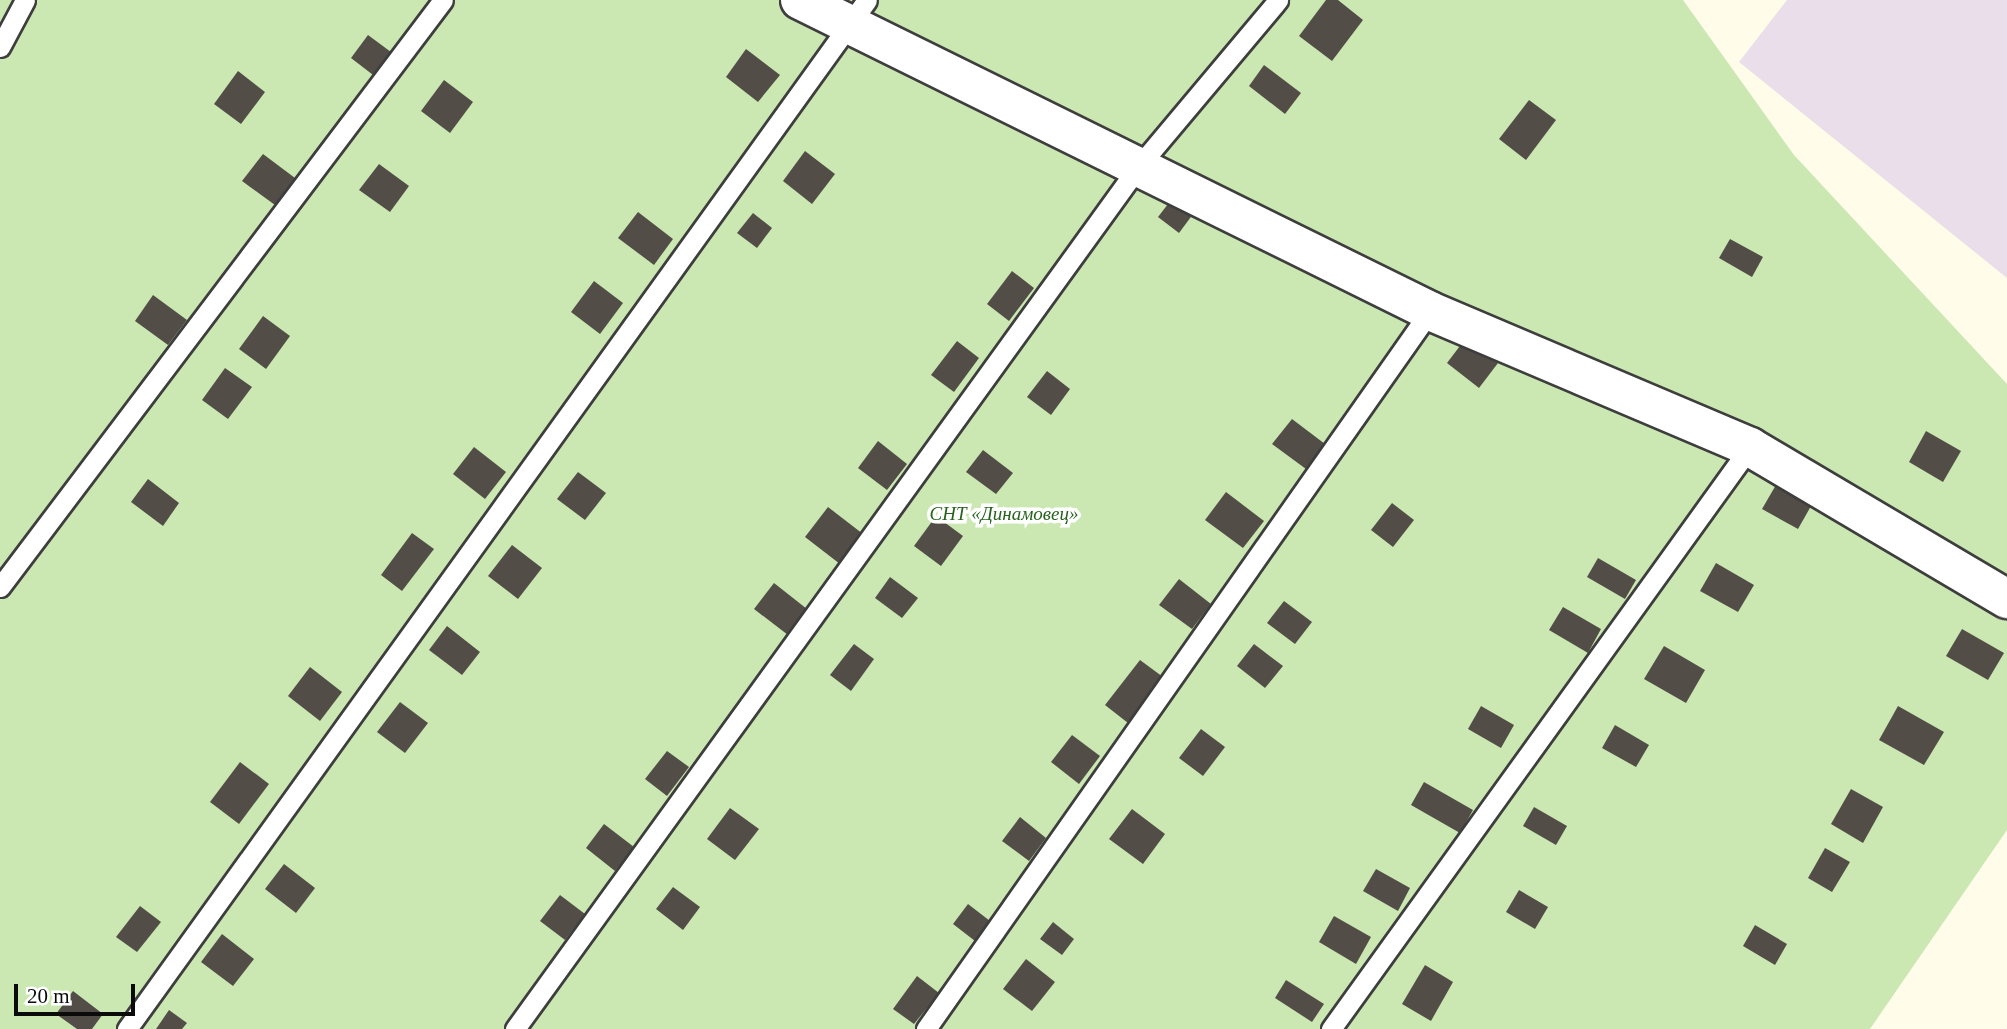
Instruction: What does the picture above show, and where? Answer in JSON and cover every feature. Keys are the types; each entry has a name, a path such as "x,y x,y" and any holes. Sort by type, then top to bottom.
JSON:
{"street":[{"path":"800,0 858,12 1138,167 1430,312 1750,447 2007,599"}],"lane":[{"path":"0,47 25,0"},
{"path":"0,587 443,0"},
{"path":"515,1029 1138,167 1278,0"},
{"path":"127,1029 858,12"},
{"path":"926,1029 1430,312"},
{"path":"1331,1029 1750,447"}],"shaded area":[{"path":"1787,0 2007,0 2007,278 1739,62"}],"green space":[{"name":"СНТ «Динамовец»","path":"0,0 1683,0 1794,155 2007,384 2007,830 1870,1029 0,1029"}],"building":[{"path":"1326,0 1338,0 1363,20 1332,61 1299,36"},
{"path":"368,35 395,55 377,78 351,58"},
{"path":"746,49 780,75 758,102 726,77"},
{"path":"1264,65 1301,93 1285,114 1249,86"},
{"path":"238,71 265,92 241,124 214,104"},
{"path":"444,80 473,102 450,133 421,111"},
{"path":"1529,100 1556,120 1526,160 1499,139"},
{"path":"805,151 835,174 812,204 783,181"},
{"path":"263,154 295,178 275,205 242,181"},
{"path":"379,164 409,186 390,212 359,190"},
{"path":"1178,191 1199,206 1179,233 1158,217"},
{"path":"638,212 673,239 654,265 618,238"},
{"path":"753,213 772,228 757,248 737,233"},
{"path":"1730,239 1763,257 1752,277 1719,258"},
{"path":"1012,271 1034,288 1009,321 987,304"},
{"path":"594,281 623,303 600,334 571,312"},
{"path":"153,295 187,320 168,345 135,321"},
{"path":"263,316 290,336 266,369 239,349"},
{"path":"1466,338 1498,363 1479,388 1447,363"},
{"path":"957,341 979,358 954,392 931,375"},
{"path":"225,368 252,387 228,419 202,400"},
{"path":"1047,371 1070,389 1051,415 1027,397"},
{"path":"1292,419 1325,444 1306,469 1272,444"},
{"path":"1926,431 1961,451 1943,482 1909,462"},
{"path":"878,441 907,464 887,490 858,468"},
{"path":"474,447 506,472 485,499 453,474"},
{"path":"983,450 1013,473 996,494 966,472"},
{"path":"578,472 606,493 585,520 557,499"},
{"path":"1780,478 1815,499 1798,529 1762,509"},
{"path":"148,479 179,503 163,526 131,502"},
{"path":"1226,492 1264,521 1243,548 1205,520"},
{"path":"1392,503 1414,520 1393,547 1371,530"},
{"path":"828,507 863,534 840,564 805,537"},
{"path":"936,516 963,536 941,566 914,546"},
{"path":"412,533 434,549 402,591 381,575"},
{"path":"512,545 542,568 518,599 488,576"},
{"path":"1598,558 1636,580 1625,599 1587,577"},
{"path":"1716,563 1754,585 1738,612 1700,591"},
{"path":"890,577 918,598 902,618 875,598"},
{"path":"1179,579 1211,604 1192,629 1159,605"},
{"path":"774,583 807,609 788,635 754,609"},
{"path":"1284,601 1312,622 1295,644 1267,623"},
{"path":"1563,607 1601,629 1588,653 1549,630"},
{"path":"447,626 480,652 462,675 429,650"},
{"path":"1962,629 2004,653 1988,680 1946,656"},
{"path":"854,644 874,659 851,691 830,675"},
{"path":"1254,644 1283,666 1265,688 1237,666"},
{"path":"1664,646 1705,670 1686,703 1644,679"},
{"path":"1140,660 1163,677 1128,723 1105,705"},
{"path":"310,667 342,692 320,721 288,696"},
{"path":"400,702 428,723 405,753 377,732"},
{"path":"1481,706 1514,725 1501,748 1468,729"},
{"path":"1898,706 1944,732 1924,765 1879,740"},
{"path":"1615,725 1649,745 1636,767 1602,748"},
{"path":"1201,729 1225,747 1203,776 1179,758"},
{"path":"1072,735 1100,756 1079,784 1051,762"},
{"path":"667,751 689,767 667,796 645,779"},
{"path":"240,762 269,784 239,824 210,802"},
{"path":"1424,782 1473,810 1460,833 1411,805"},
{"path":"1851,789 1883,807 1863,843 1831,824"},
{"path":"1534,807 1567,826 1556,845 1523,826"},
{"path":"730,808 759,829 735,860 707,839"},
{"path":"1132,809 1165,834 1143,864 1109,839"},
{"path":"1020,817 1046,838 1029,861 1002,841"},
{"path":"604,824 634,847 615,871 586,848"},
{"path":"1825,848 1850,862 1832,892 1808,878"},
{"path":"284,864 315,888 296,913 265,889"},
{"path":"1376,869 1410,888 1398,911 1363,891"},
{"path":"673,887 700,907 683,930 656,909"},
{"path":"1519,890 1548,907 1535,929 1506,912"},
{"path":"560,895 585,914 565,940 540,921"},
{"path":"968,904 990,921 975,941 953,924"},
{"path":"140,906 161,922 137,952 116,937"},
{"path":"1334,916 1371,937 1356,964 1319,942"},
{"path":"1053,922 1074,939 1062,955 1040,939"},
{"path":"1755,925 1787,944 1775,965 1743,946"},
{"path":"222,934 254,959 233,986 201,962"},
{"path":"1026,959 1055,982 1032,1011 1003,989"},
{"path":"1425,965 1453,982 1431,1021 1402,1004"},
{"path":"917,976 939,993 914,1024 893,1009"},
{"path":"1286,980 1324,1004 1312,1022 1275,998"},
{"path":"73,991 103,1014 92,1029 77,1029 56,1014"},
{"path":"169,1010 187,1023 182,1029 156,1029"}]}
